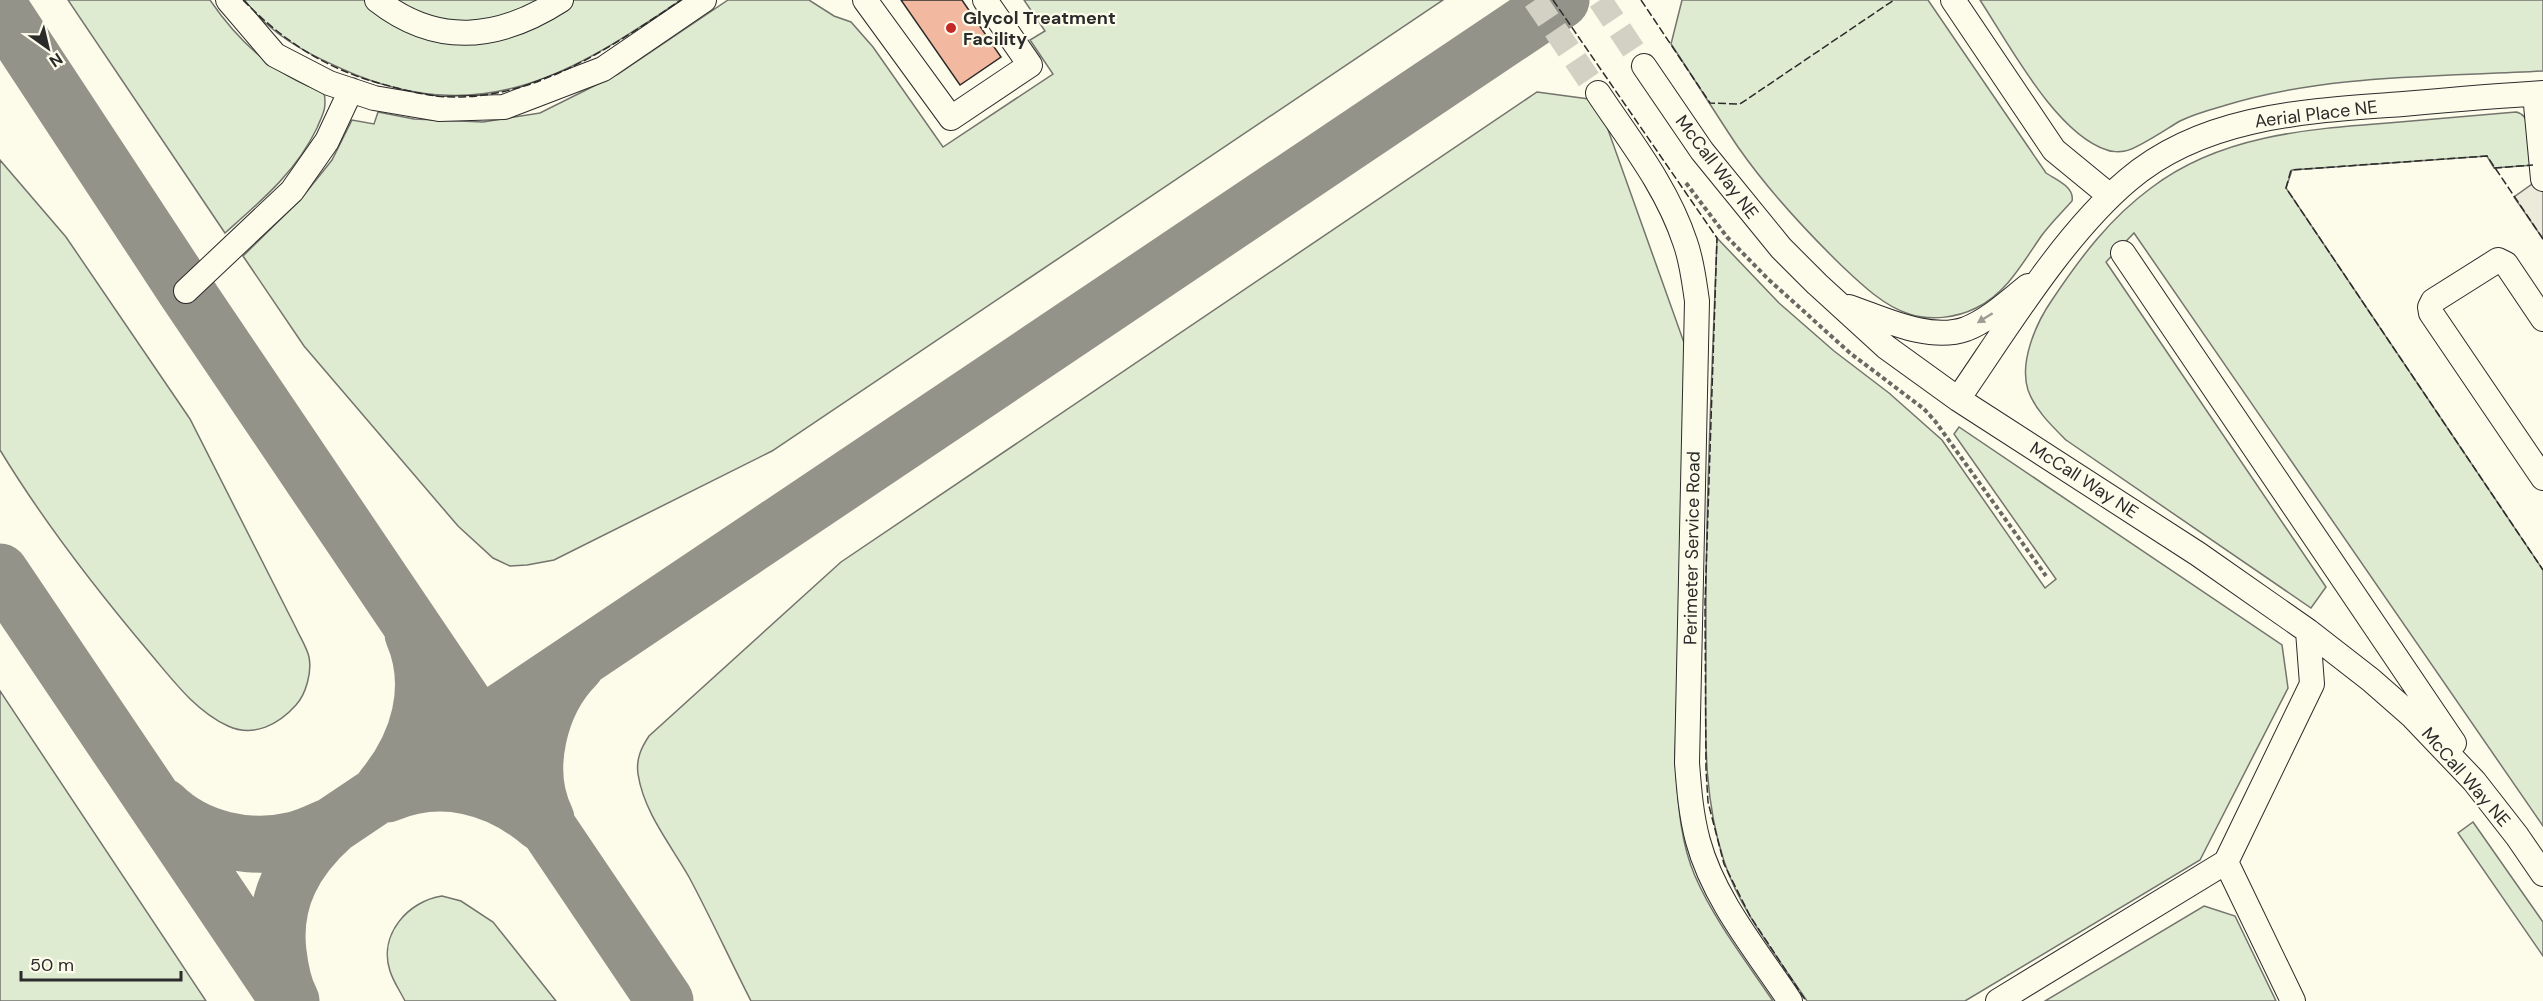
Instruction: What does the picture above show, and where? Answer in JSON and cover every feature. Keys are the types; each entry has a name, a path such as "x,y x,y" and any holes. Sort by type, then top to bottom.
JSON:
{"street":[{"path":"228,0 275,55 329,83 374,98 440,110 504,107 603,69 704,0"},
{"path":"377,0 390,10 420,26 463,34 506,27 526,20 561,0"},
{"path":"865,0 951,118 1030,65 985,0"},
{"path":"1953,0 2054,150 2110,196"},
{"name":"McCall Way NE","path":"1644,66 1702,151 1781,248 1886,347 1958,399 2198,554 2308,631 2371,680 2412,716 2474,781 2543,874"},
{"path":"186,291 292,191 327,141 351,90"},
{"name":"Perimeter Service Road","path":"1598,93 1647,166 1676,218 1692,269 1698,301 1687,763 1698,841 1716,885 1791,1001"},
{"path":"2539,94 2543,179"},
{"name":"Aerial Place NE","path":"1958,399 2048,270 2088,219 2137,173 2170,153 2210,134 2242,123 2318,111 2539,94"},
{"path":"2123,253 2517,836"},
{"path":"2543,319 2506,264 2498,260 2433,302 2430,307 2431,313 2543,478"},
{"path":"1840,304 1923,330 1952,332 1966,329 1993,314 2048,270"},
{"path":"1998,1001 2226,862 2312,684 2308,631"},
{"path":"2226,862 2293,1001"}],"path":[{"path":"1681,178 1727,237 1768,279 1850,353 1924,409 1935,421 2046,576"}],"green space":[{"path":"68,0 210,0 245,43 259,55 289,77 324,92 323,114 299,158 277,185 225,233"},
{"path":"243,0 367,0 414,31 562,8 574,0 681,0 604,49 566,69 528,84 488,93 447,95 403,90 333,65 279,34"},
{"path":"390,0 546,0 474,27 427,20"},
{"path":"728,0 809,0 834,16 851,22 873,47 943,147 1053,74 1030,40 1045,31 1024,0 1443,0 772,451 554,560 510,566 493,558 458,526 304,346 243,256 300,200 332,160 352,120 374,124 378,112 414,119 483,122 540,113 618,74"},
{"path":"1682,0 1928,0 2046,173 2068,188 2072,201 2045,231 2014,276 1987,302 1960,314 1934,318 1909,314 1891,306 1858,281 1815,239 1774,194 1738,147 1671,44"},
{"path":"1980,0 2543,0 2543,71 2422,76 2341,82 2301,88 2202,112 2180,121 2137,147 2125,151 2113,151 2088,141 2052,107 2019,63"},
{"path":"1537,92 1589,99 1606,124 1687,351 1675,758 1680,818 1690,862 1711,908 1773,1001 751,1001 689,877 646,802 638,774 638,759 649,736 841,562"},
{"path":"2516,112 2526,119 2529,126 2534,165 2494,168 2487,156 2292,170 2286,188 2543,570 2543,826 2134,233 2106,262 2326,587 2311,608 2066,440 2035,404 2028,390 2026,379 2027,355 2035,331 2046,309 2074,269 2122,212 2151,188 2177,171 2234,146 2295,132"},
{"path":"0,160 66,237 190,419 303,642 310,663 305,689 296,705 274,723 256,730 228,726 205,712 185,694 70,554 0,450"},
{"path":"1717,238 1779,303 1834,351 1889,393 1942,440 2045,588 2056,579 1954,434 1959,427 2282,645 2288,688 2200,860 1965,1001 1807,1001 1749,915 1724,861 1711,809 1706,756 1708,496"},
{"path":"0,691 206,1001 0,1001"},
{"path":"2473,822 2543,922 2543,956 2458,833"},
{"path":"442,896 461,901 493,922 556,1001 405,1001 391,975 387,958 392,933 407,912 430,899"},
{"path":"2204,906 2235,916 2276,1001 2045,1001"}],"shaded area":[{"path":"2535,182 2543,182 2543,239 2514,197"}],"building":[{"name":"Glycol Treatment Facility","path":"901,0 962,0 1001,57 960,85"}],"taxiway":[{"path":"291,1001 282,977 278,952 277,933 283,897 297,866 319,838 333,825 1561,0"},
{"path":"0,8 186,291 665,1001"},
{"path":"0,572 281,989"},
{"path":"383,788 406,753 420,715 423,674 420,654 413,634"},
{"path":"546,819 535,779 538,738 552,698 576,665"},
{"path":"387,794 407,787 428,784 448,783 468,786 506,800 541,823"},
{"path":"162,806 176,818 207,835 242,843 260,844 295,840 333,825"}],"tunnel":[{"path":"1535,0 1598,93"},
{"path":"1600,0 1644,66"}],"fence":[{"path":"243,0 290,41 324,62 382,84 435,96 453,97 484,95 515,89 545,79 629,35 681,0"},
{"path":"1553,0 1717,238 1705,603 1708,802 1724,864 1750,916 1806,1001"},
{"path":"1641,0 1710,103 1740,104 1894,0"},
{"path":"2543,239 2487,156 2291,170 2286,188 2543,570"},
{"path":"2494,168 2533,165"}],"place":[{"name":"Glycol Treatment Facility","path":"951,28"}]}
